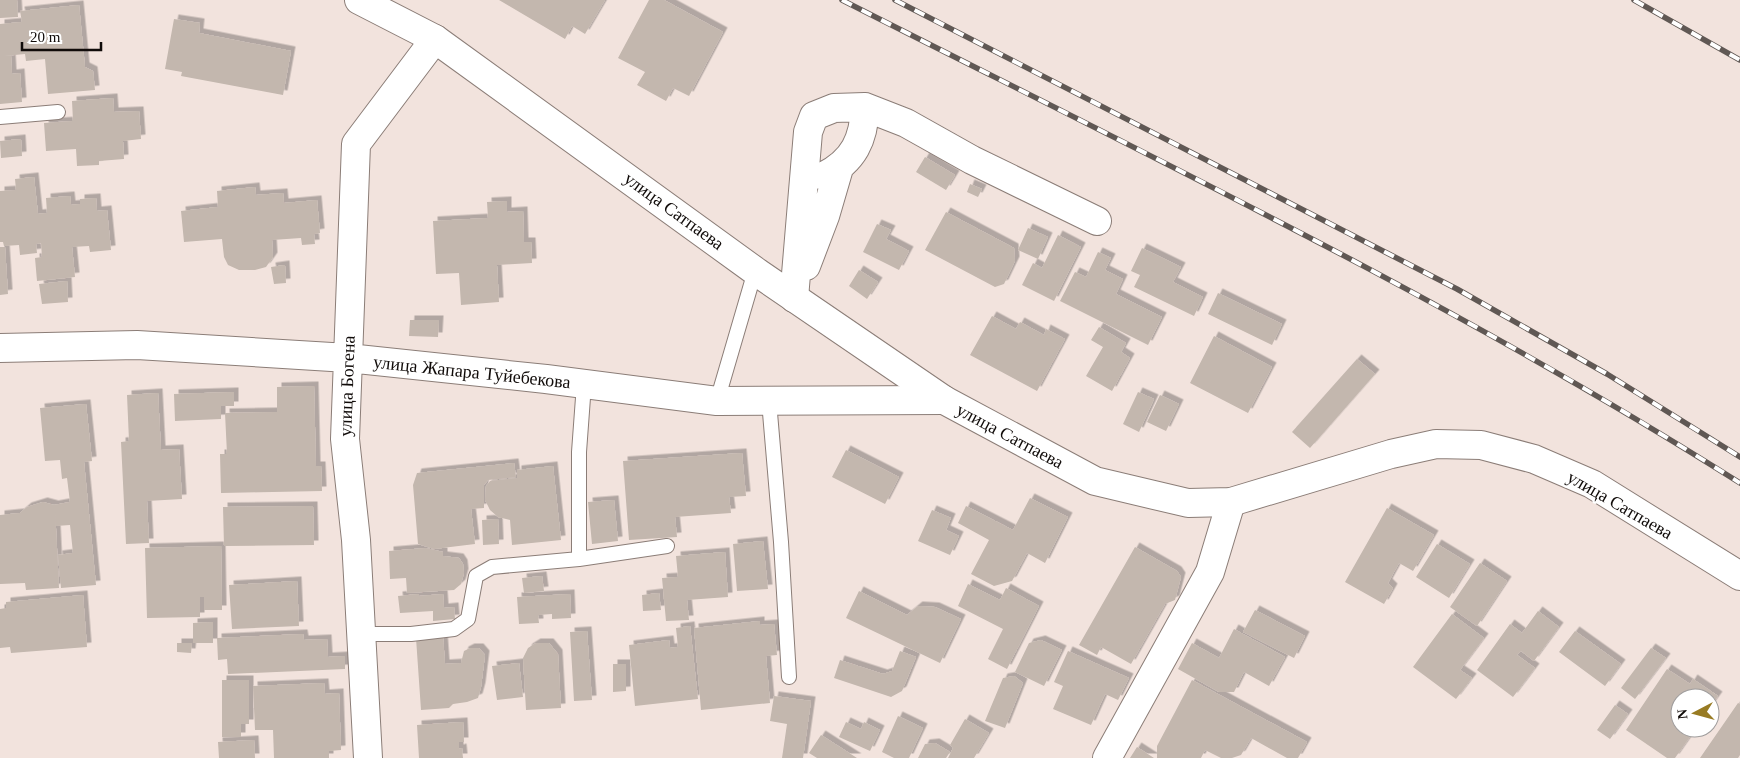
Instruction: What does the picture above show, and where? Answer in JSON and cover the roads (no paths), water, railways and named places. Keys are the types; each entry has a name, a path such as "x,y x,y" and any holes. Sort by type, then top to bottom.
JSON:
{"street":[{"name":"улица Сатпаева","path":"359,0 435,39 755,271 944,400 1095,481 1188,502 1231,502 1391,454 1436,444 1481,445 1534,459 1592,484 1740,576"},
{"name":"улица Богена","path":"368,758 356,540 345,439 356,144 435,39"},
{"path":"805,174 824,176 839,168 856,149 864,128 865,107"},
{"path":"794,298 808,132 814,116 834,108 865,107 906,123 972,160 1097,221"},
{"path":"794,298 825,216 839,168"},
{"name":"улица Жапара Туйебекова","path":"0,348 137,345 348,358 717,401 944,400"},
{"path":"1107,758 1210,572 1231,502"}],"lane":[{"path":"0,117 58,112"},
{"path":"717,401 755,271"},
{"path":"578,559 579,452 584,384"},
{"path":"769,401 781,542 788,677"},
{"path":"361,634 411,634 454,629 468,619 476,576 492,567 578,559 667,546"}],"railway":[{"path":"842,0 1184,173 1410,291 1521,352 1631,416 1740,483"},
{"path":"895,0 1457,289 1607,374 1740,457"},
{"path":"1634,0 1740,60"}]}
